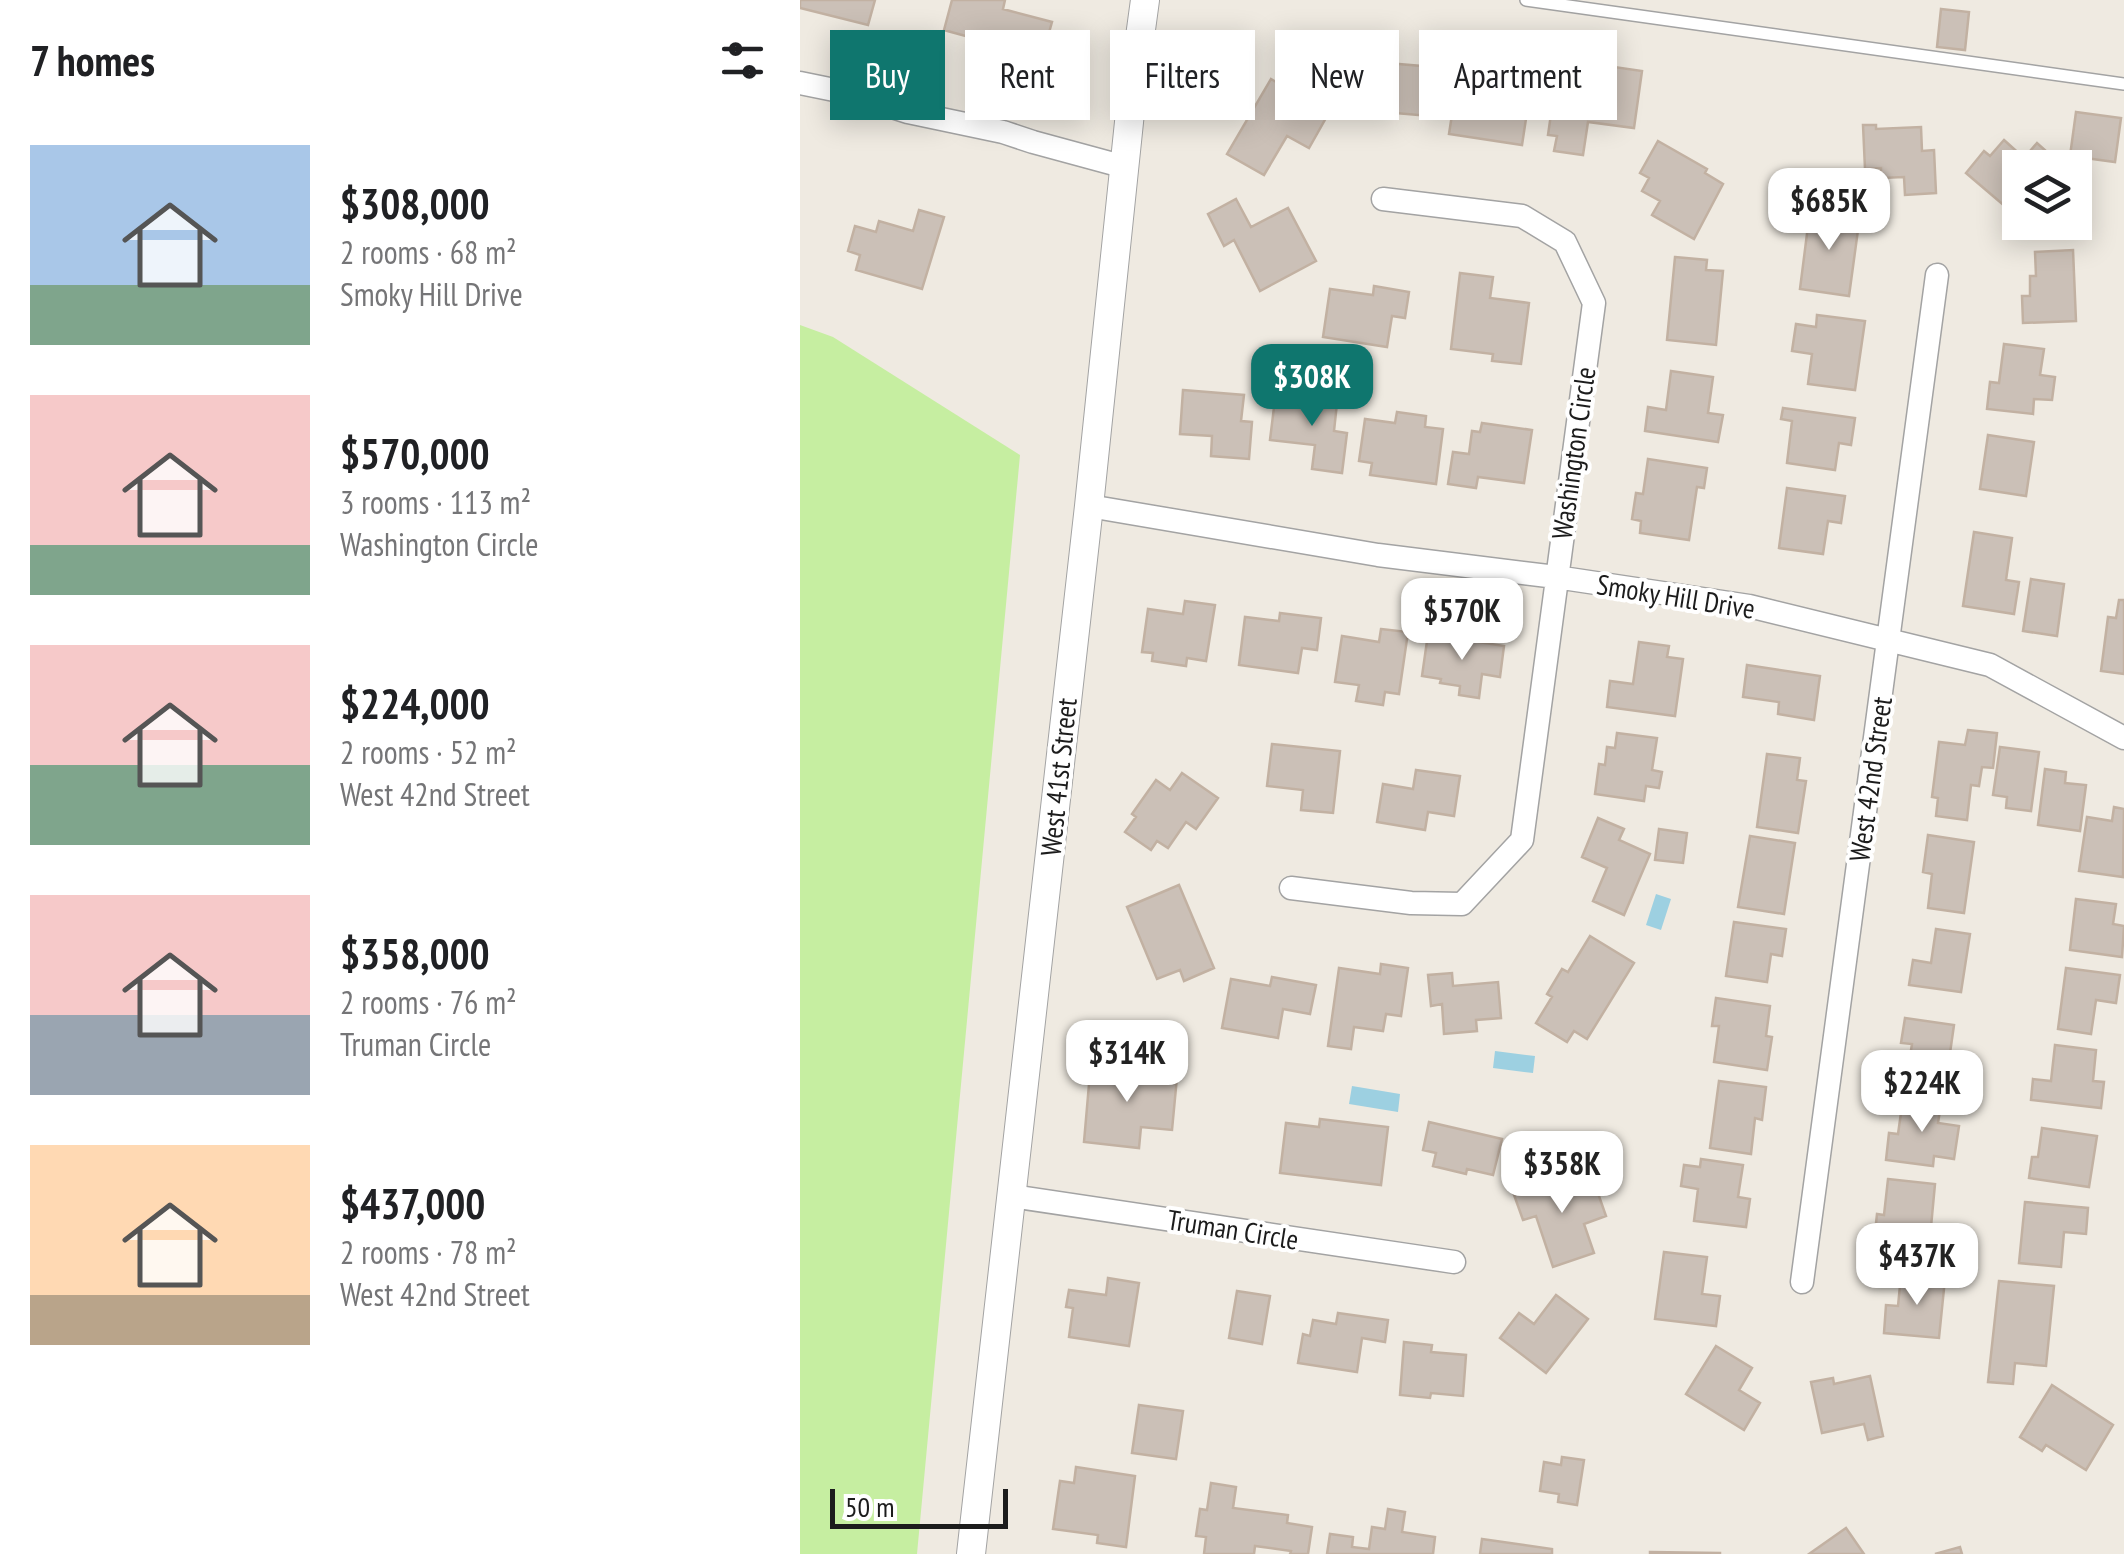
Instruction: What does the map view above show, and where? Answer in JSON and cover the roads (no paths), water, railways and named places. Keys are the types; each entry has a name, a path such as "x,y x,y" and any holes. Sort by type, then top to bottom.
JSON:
{"street":[{"name":"West 41st Street","path":"971,1554 1145,0"},
{"path":"800,83 1125,166"},
{"name":"Washington Circle","path":"1291,888 1411,903 1462,904 1522,840 1594,303 1565,242 1522,216 1383,199"},
{"name":"West 42nd Street","path":"1802,1282 1937,275"},
{"name":"Smoky Hill Drive","path":"1089,506 1378,555 1750,606 1990,666 2124,738"},
{"name":"Truman Circle","path":"1011,1196 1454,1262"}],"lane":[{"path":"1526,0 2124,84"}],"water":[{"path":"1656,894 1671,899 1661,930 1646,925"},
{"path":"1495,1051 1535,1056 1533,1073 1493,1068"},
{"path":"1352,1086 1400,1094 1398,1112 1349,1104"}]}
